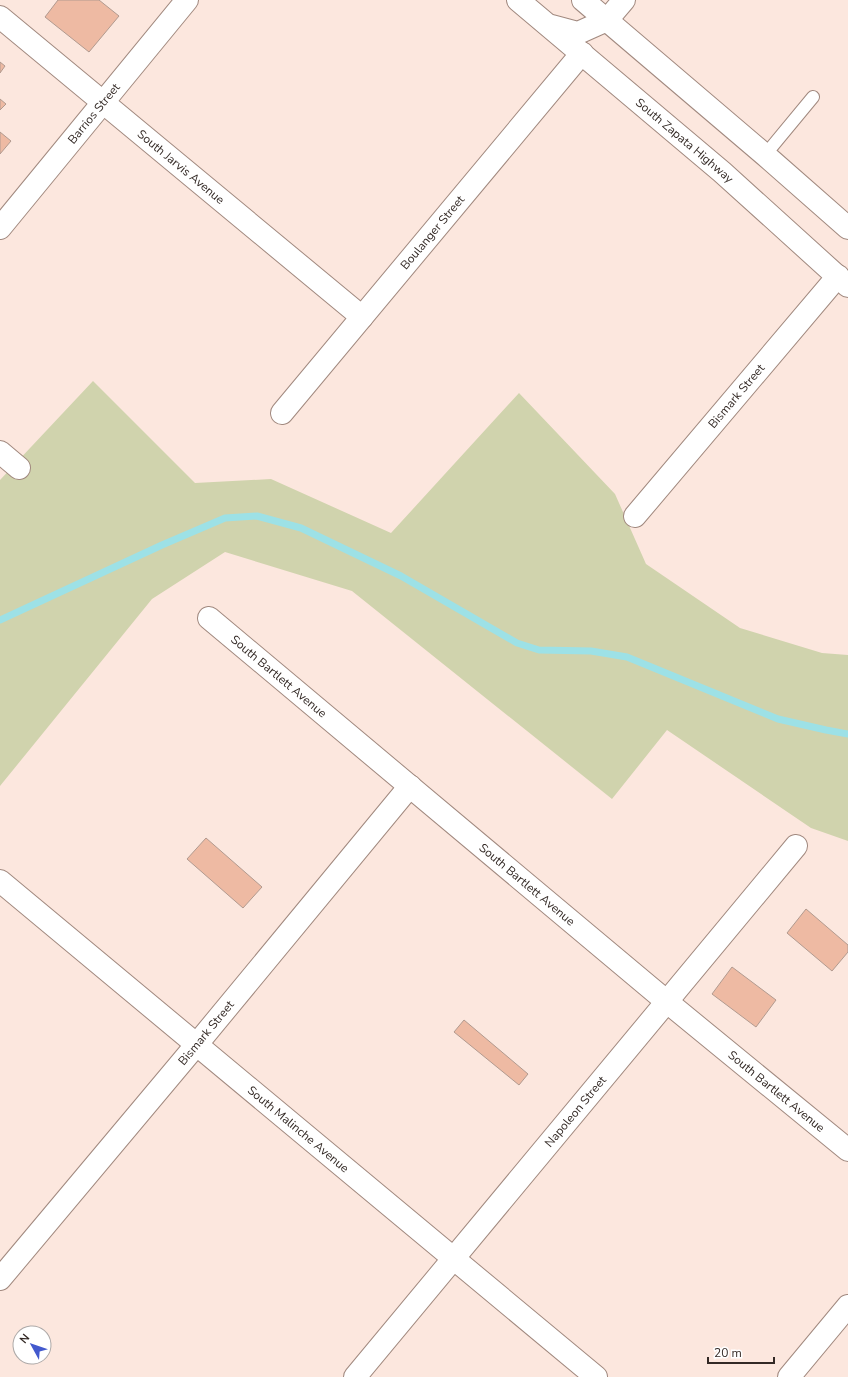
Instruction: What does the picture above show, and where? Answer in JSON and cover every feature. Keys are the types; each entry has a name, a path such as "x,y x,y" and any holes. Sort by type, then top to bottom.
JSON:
{"street":[{"name":"Barrios Street","path":"0,228 188,0"},
{"name":"South Zapata Highway","path":"518,0 582,52 722,172 843,281"},
{"path":"583,0 765,155 848,228"},
{"path":"547,24 578,33 607,20 624,0"},
{"name":"South Jarvis Avenue","path":"0,17 362,317"},
{"name":"Boulanger Street","path":"282,413 582,52"},
{"name":"Bismark Street","path":"635,516 843,281"},
{"path":"0,452 19,468"},
{"name":"South Bartlett Avenue","path":"209,618 666,1001 848,1150"},
{"name":"Bismark Street","path":"0,1279 197,1044 410,786"},
{"name":"Napoleon Street","path":"355,1377 796,846"},
{"name":"South Malinche Avenue","path":"0,881 596,1377"},
{"path":"789,1377 848,1306"}],"lane":[{"path":"765,155 813,97"}],"green space":[{"path":"93,381 195,483 271,479 391,533 519,393 615,494 646,564 740,628 822,653 848,655 848,841 811,828 667,730 612,799 352,591 225,552 152,599 0,786 0,480"}],"building":[{"path":"58,0 99,0 119,16 89,52 45,17"},
{"path":"0,62 5,66 0,73"},
{"path":"0,99 6,104 0,110"},
{"path":"0,132 11,141 0,154"},
{"path":"206,838 262,887 243,908 187,859"},
{"path":"806,909 848,945 848,952 832,971 787,933"},
{"path":"732,967 776,1000 756,1027 712,994"},
{"path":"464,1020 528,1074 519,1085 454,1032"}],"waterway":[{"path":"0,620 162,545 225,518 257,516 301,528 401,576 517,643 539,650 591,651 627,657 778,719 848,734"}]}
